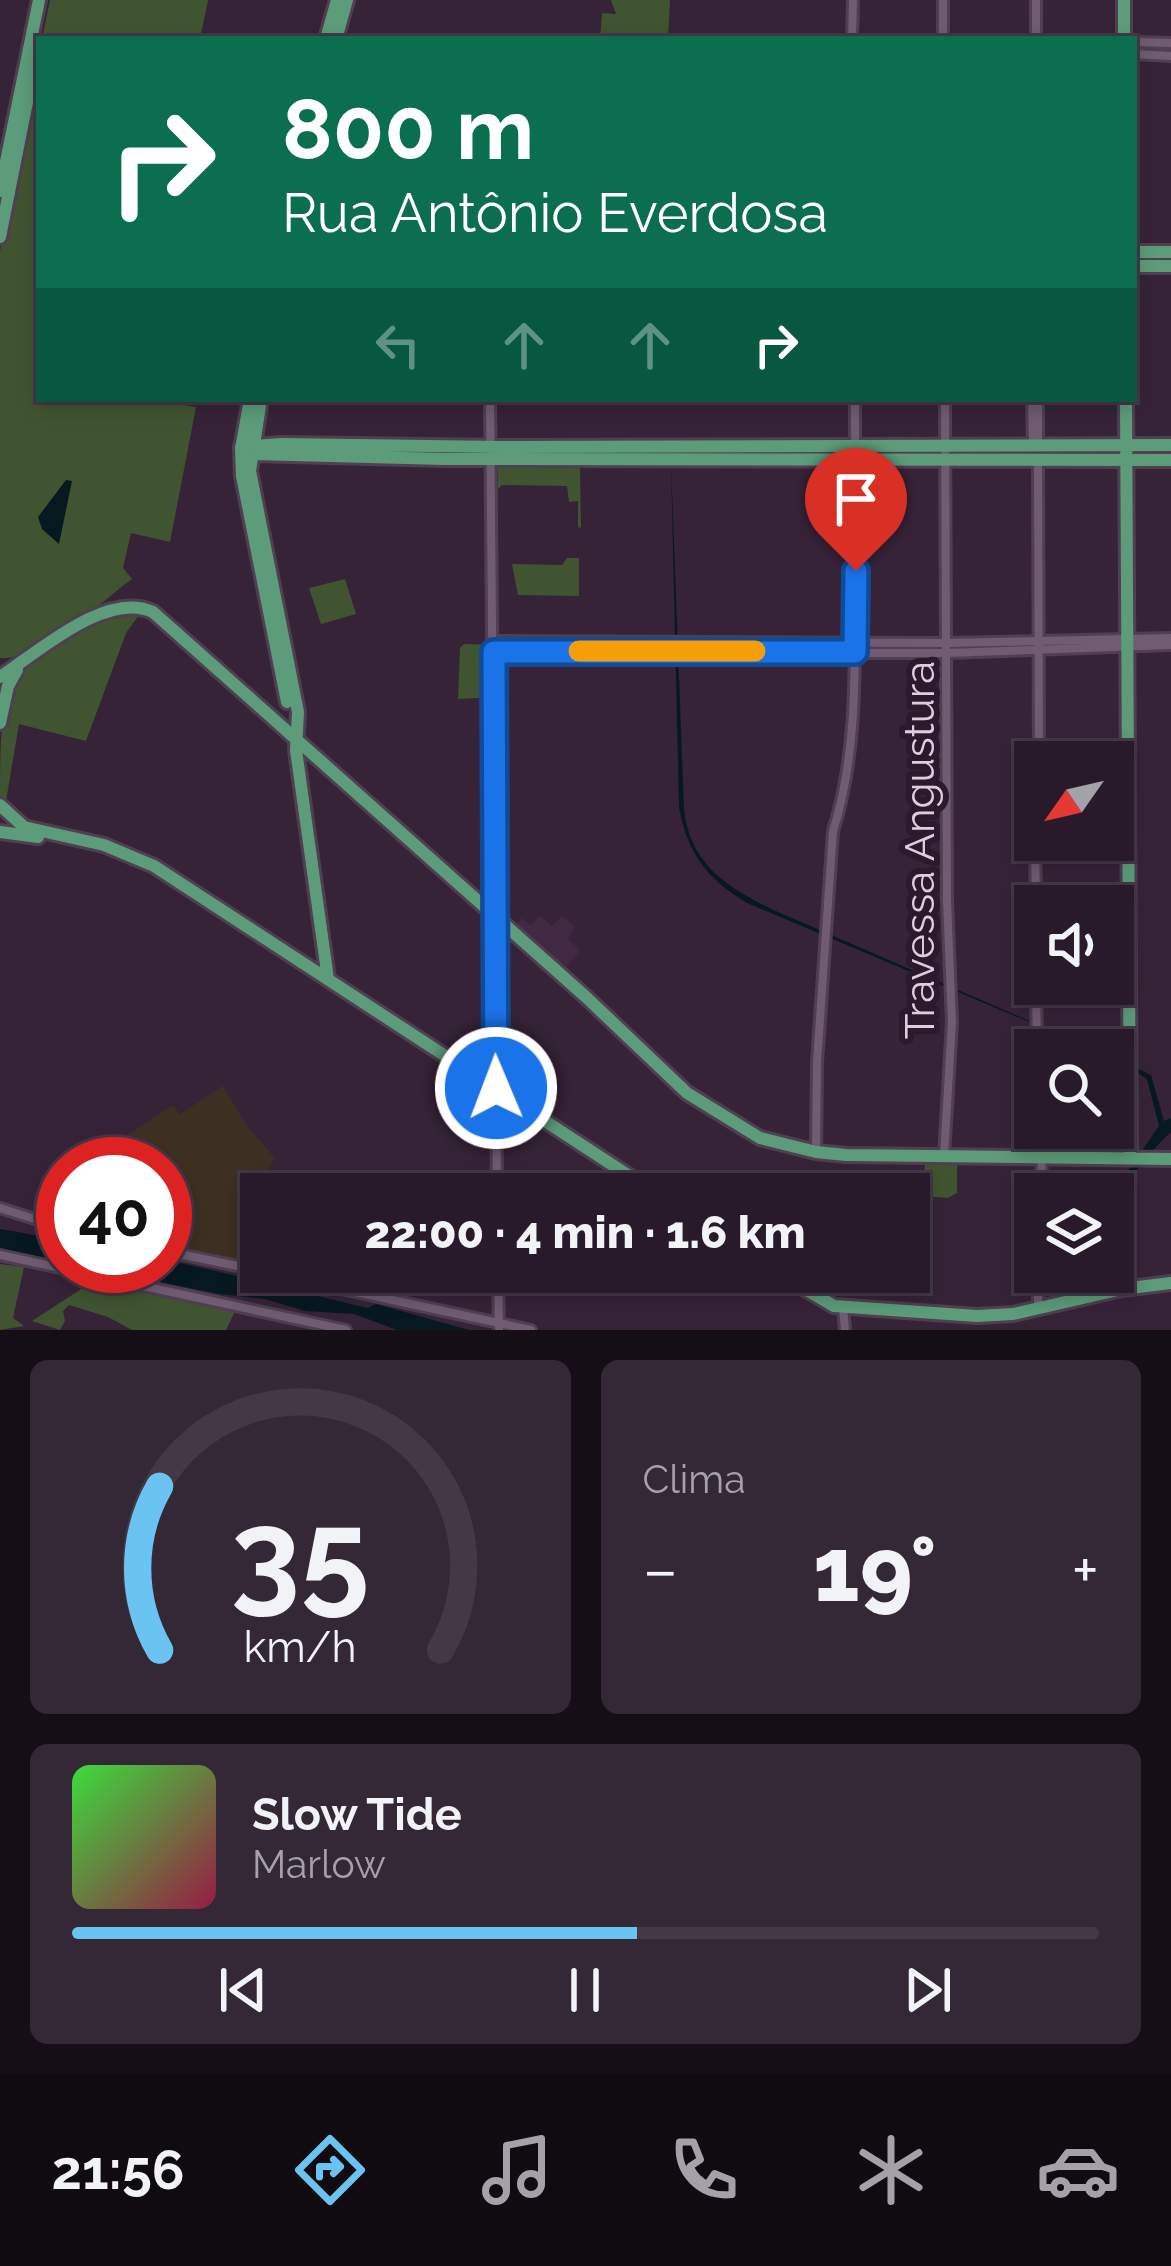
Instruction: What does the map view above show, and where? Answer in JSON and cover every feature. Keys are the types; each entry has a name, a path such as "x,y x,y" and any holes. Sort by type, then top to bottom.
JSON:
{"main road":[{"path":"39,36 43,0"},
{"path":"0,190 43,0"},
{"path":"327,36 337,0"},
{"path":"337,36 346,0"},
{"path":"1124,0 1124,36"},
{"path":"0,237 36,55"},
{"path":"1137,252 1171,252"},
{"path":"1137,266 1171,266"},
{"path":"250,402 251,481 282,654 298,712 296,738 328,979"},
{"path":"248,443 260,402"},
{"path":"1126,402 1134,642 1127,820 1128,1029"},
{"path":"248,443 302,450 493,453 1171,452"},
{"path":"945,452 1125,452"},
{"path":"0,677 105,610 138,605 153,611 687,1093 742,1130 816,1152 1171,1159"},
{"path":"0,663 22,663"},
{"path":"0,723 8,686 22,663"},
{"path":"0,804 17,823 51,836"},
{"path":"0,832 104,845 154,866 625,1173"},
{"path":"1108,1157 1122,1149"},
{"path":"1133,1149 1136,1158"},
{"path":"809,1293 843,1307 977,1316 1040,1309 1171,1283"}],"street":[{"path":"852,36 853,0"},
{"path":"943,0 944,36"},
{"path":"1034,0 1034,36"},
{"path":"1137,42 1171,44"},
{"path":"1137,55 1171,56"},
{"path":"490,402 497,1173"},
{"path":"816,1152 817,1062 833,831 841,811 848,761 855,647 855,402"},
{"name":"Travessa Angustura","path":"944,1156 952,1035 945,402"},
{"path":"1035,402 1037,741"},
{"path":"494,646 947,648 1171,642"},
{"path":"1040,1149 1040,1173"},
{"path":"0,1208 36,1219"},
{"path":"0,1256 346,1330"},
{"path":"192,1257 240,1267"},
{"path":"354,1293 531,1330"},
{"path":"498,1293 499,1326"},
{"path":"1040,1293 1040,1309"},
{"path":"843,1307 845,1330"}],"shaded area":[{"path":"540,916 552,926 562,916 575,927 568,939 580,950 565,969 514,926 522,918 530,925"},
{"path":"223,1086 246,1125 274,1157 269,1173 240,1173 240,1262 192,1252 192,1137 124,1137 173,1105 180,1114"}],"green space":[{"path":"50,0 208,0 201,36 43,36"},
{"path":"611,0 670,0 668,36 600,36 602,13 616,14"},
{"path":"36,71 36,402 167,402 196,407 170,542 131,533 123,568 132,579 51,641 16,657 0,658 0,251"},
{"path":"498,465 580,466 581,528 578,501 569,502 567,486 502,485 498,489"},
{"path":"567,558 579,558 579,596 518,595 512,564 562,565"},
{"path":"345,579 356,614 321,624 309,588"},
{"path":"105,609 142,611 126,633 86,741 19,724 5,807 0,797 0,755 9,685 39,654"},
{"path":"464,644 491,645 493,697 458,699"},
{"path":"925,1155 957,1158 957,1193 948,1198 930,1196 930,1173 925,1173"},
{"path":"0,1264 24,1267 13,1318 24,1326 0,1330"},
{"path":"75,1293 156,1293 237,1307 226,1330 132,1330 69,1305 63,1311 60,1330 32,1321"}],"water":[{"path":"671,464 684,809 694,846 715,873 743,894 1048,1029 747,903 701,863 687,838 679,807"},
{"path":"66,480 72,481 59,544 42,529 38,517"},
{"path":"1134,1067 1151,1075 1164,1121 1171,1118 1171,1132 1134,1175 1126,1173 1159,1126 1147,1079"},
{"path":"0,1229 36,1235 36,1256 0,1249"},
{"path":"192,1266 240,1278 240,1293 305,1293 368,1308 376,1304 469,1330 397,1330 354,1314 305,1311 265,1299 192,1289"}],"slow traffic":[{"path":"579,651 755,651"}],"route":[{"path":"496,1088 494,652 855,652 856,571"}]}
